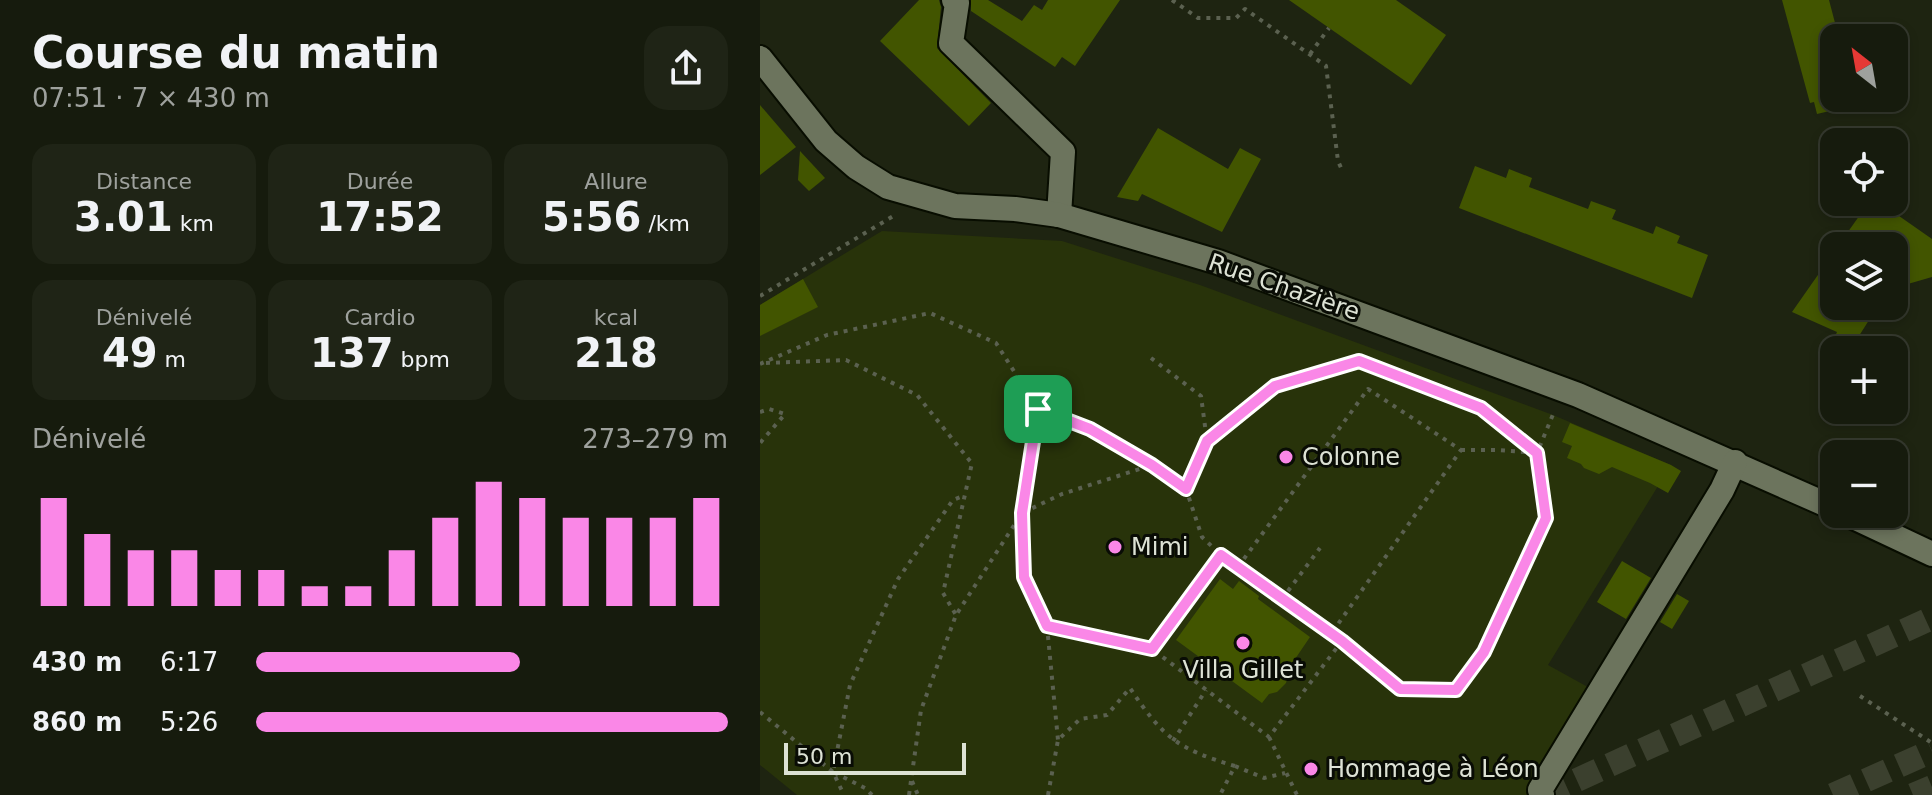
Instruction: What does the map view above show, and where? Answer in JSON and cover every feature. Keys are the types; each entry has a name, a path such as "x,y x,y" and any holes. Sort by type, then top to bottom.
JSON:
{"street":[{"path":"954,0 957,3 951,43 1063,152 1059,215"},
{"name":"Rue Chazière","path":"760,58 768,85 856,167 888,187 955,206 1059,215 1218,262 1578,395 1820,501"},
{"path":"1542,795 1540,790 1722,490 1735,462"},
{"path":"1877,528 1932,554"}],"path":[{"path":"1172,0 1198,18 1236,18 1245,9 1326,66 1338,161 1342,170"},
{"path":"1310,54 1329,28"},
{"path":"760,296 922,198"},
{"path":"761,363 827,335 930,313 996,343 1038,409 1090,429 1186,489 1202,537 1221,555 1342,641 1400,689 1456,690 1484,652 1546,518 1537,453 1555,411"},
{"path":"1151,358 1201,396 1207,441"},
{"path":"761,363 846,360 917,395 972,463 943,593 956,615"},
{"path":"1186,489 1207,441 1275,386 1359,361 1481,408 1537,453"},
{"path":"1238,567 1368,389 1461,450 1537,453"},
{"path":"760,412 769,409 785,414 760,443"},
{"path":"1038,409 1022,513 1024,577 1047,626 1058,740 1048,795"},
{"path":"1331,634 1461,450"},
{"path":"909,795 921,710 956,615 1022,513 1062,494 1152,465"},
{"path":"844,795 833,772 850,685 898,579 953,500 965,495"},
{"path":"1282,599 1320,548"},
{"path":"1152,649 1221,555"},
{"path":"1047,626 1152,649 1269,737 1297,795"},
{"path":"1269,737 1342,641"},
{"path":"1058,740 1080,719 1107,715 1130,688 1147,714 1173,741 1197,755 1264,778 1286,772"},
{"path":"1173,741 1206,690"},
{"path":"1860,696 1932,743"},
{"path":"760,712 833,772 865,788 872,795"},
{"path":"1220,795 1235,766"},
{"path":"911,778 918,795"}],"green space":[{"path":"882,231 1062,241 1200,285 1553,415 1671,465 1548,665 1595,691 1532,795 797,795 760,765 760,305"}],"building":[{"path":"919,0 939,0 937,48 991,103 969,126 880,41"},
{"path":"971,0 988,0 1022,21 1034,5 1042,10 1048,0 1120,0 1075,66 1062,57 1055,67 971,11"},
{"path":"1289,0 1396,0 1446,35 1411,85"},
{"path":"1782,0 1829,0 1835,24 1820,24 1820,112 1826,112 1817,114 1814,102 1810,103"},
{"path":"760,105 796,147 760,175"},
{"path":"1158,128 1228,169 1240,148 1261,159 1222,232 1142,194 1138,201 1117,197"},
{"path":"800,151 825,178 809,191 798,180"},
{"path":"1475,166 1506,178 1509,169 1532,178 1529,187 1588,209 1591,201 1616,210 1612,219 1653,234 1656,226 1680,236 1677,243 1708,255 1692,298 1459,208"},
{"path":"1859,216 1899,216 1932,239 1932,277 1908,284 1908,232 1848,232"},
{"path":"1820,272 1820,320 1869,320 1859,336 1835,336 1837,332 1792,312"},
{"path":"803,279 818,307 760,336 760,305"},
{"path":"1570,423 1681,471 1668,493 1612,467 1599,474 1584,468 1567,458 1572,446 1562,442"},
{"path":"1622,561 1651,578 1626,619 1597,602"},
{"name":"Villa Gillet","path":"1220,579 1233,589 1239,581 1310,637 1291,665 1286,683 1277,692 1269,694 1262,703 1176,640"},
{"path":"1677,594 1689,601 1672,629 1660,622"}],"tunnel":[{"path":"1544,795 1932,618"},
{"path":"1833,795 1932,751"},
{"path":"1913,795 1932,787"}],"place":[{"name":"Colonne","path":"1286,457"},
{"name":"Mimi","path":"1115,547"},
{"name":"Villa Gillet","path":"1243,643"},
{"name":"Hommage à Léon","path":"1311,769"}],"route":[{"path":"1359,361 1481,408 1537,453 1546,518 1484,652 1456,690 1400,689 1342,641 1221,555 1152,649 1047,626 1024,577 1022,513 1038,409 1090,429 1186,489 1207,441 1275,386 1359,361"}]}
